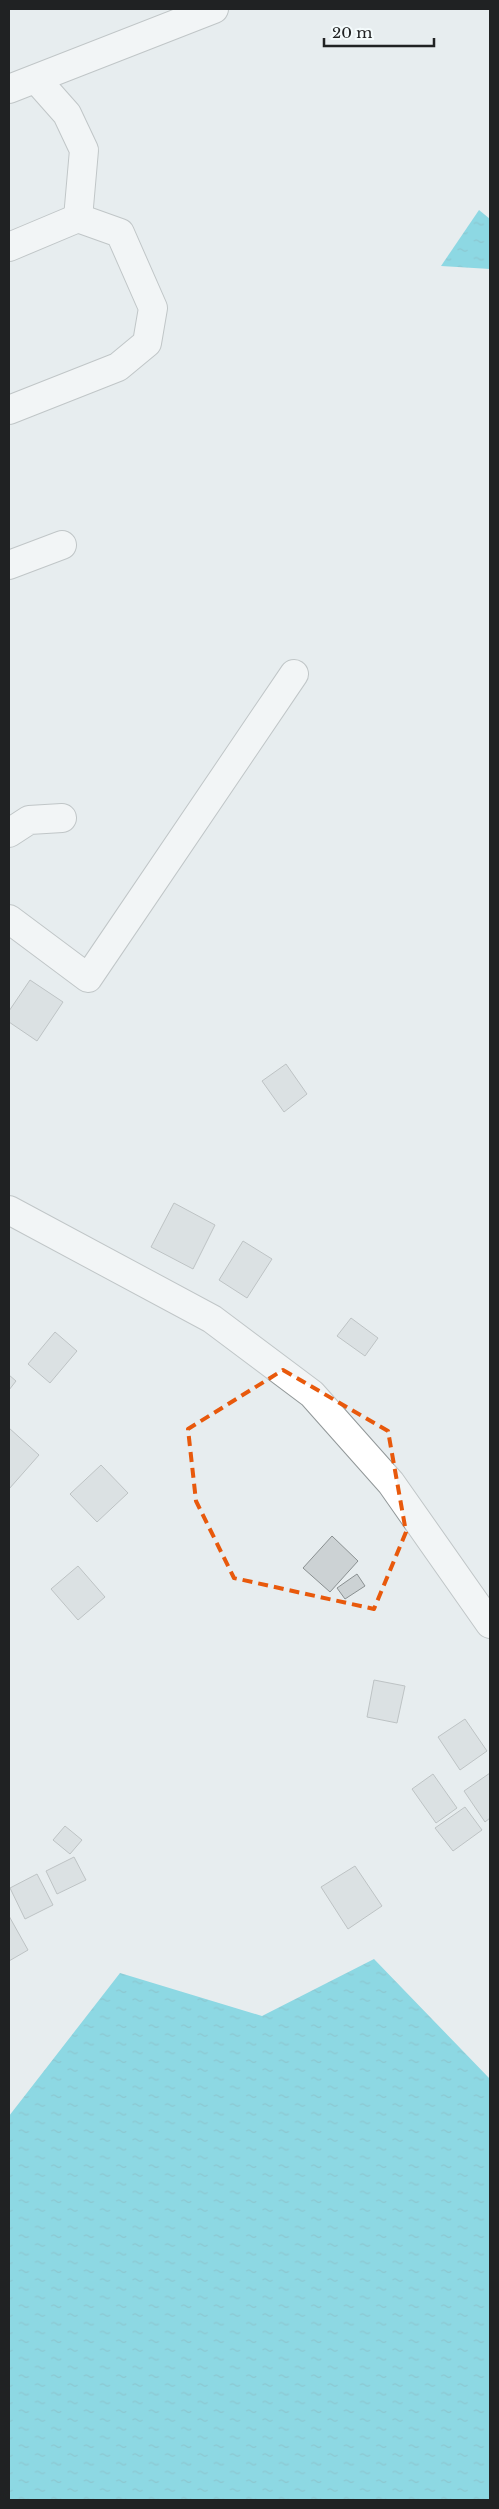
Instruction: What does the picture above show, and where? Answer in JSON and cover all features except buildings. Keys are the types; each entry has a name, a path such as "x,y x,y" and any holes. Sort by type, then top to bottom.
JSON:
{"street":[{"path":"9,89 214,9"},
{"path":"36,79 67,114 84,150 78,218"},
{"path":"9,247 78,218 120,233 153,308 148,343 118,367 9,410"},
{"path":"9,565 62,544"},
{"path":"9,919 88,978 294,674"},
{"path":"9,833 29,820 62,818"},
{"path":"9,1210 212,1319 312,1394 391,1482 490,1624"}],"highlighted area":[{"path":"283,1370 388,1431 406,1532 374,1609 234,1578 196,1501 188,1429"}],"water":[{"path":"479,210 490,219 490,269 441,266"},
{"path":"374,1959 490,2079 490,2500 9,2500 9,2116 120,1973 262,2016"}]}
